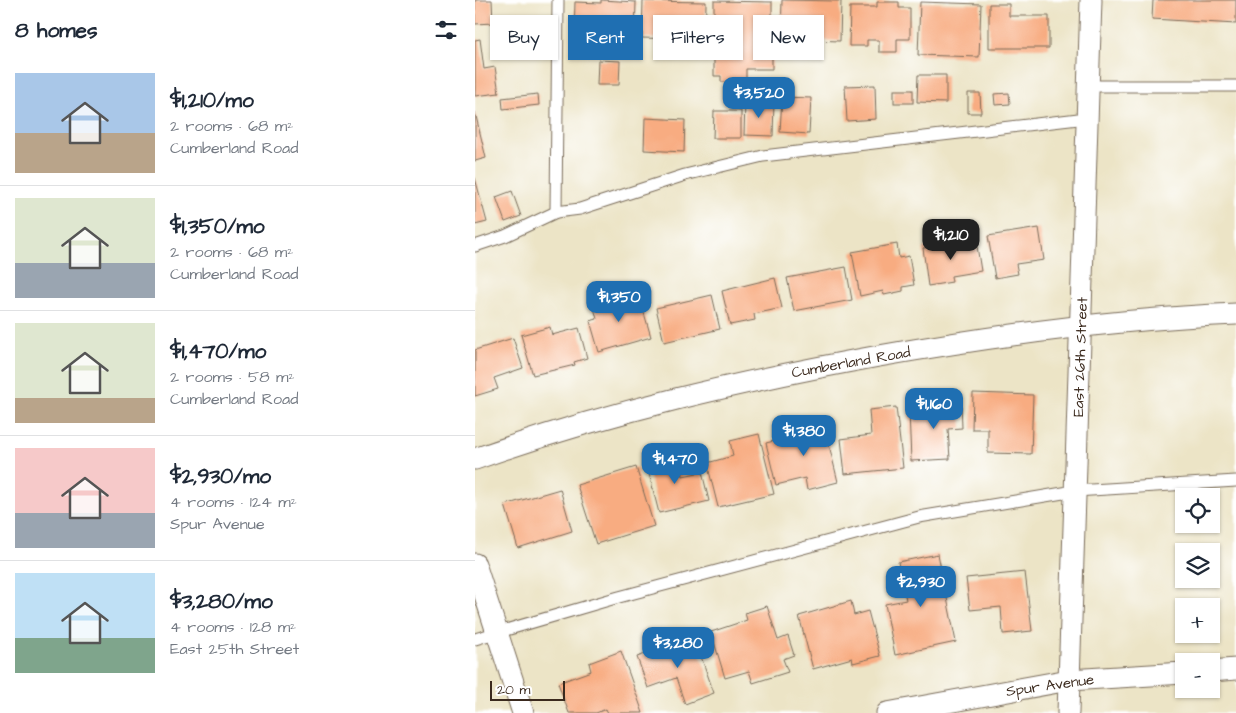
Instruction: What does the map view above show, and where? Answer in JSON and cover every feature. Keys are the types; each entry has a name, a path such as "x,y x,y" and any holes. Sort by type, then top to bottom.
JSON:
{"street":[{"name":"East 26th Street","path":"1068,713 1091,0"},
{"name":"Cumberland Road","path":"475,459 616,414 785,373 956,342 1081,326 1182,316 1236,314"},
{"path":"475,564 523,713"},
{"path":"1220,670 1236,669"},
{"name":"Spur Avenue","path":"887,713 1069,680 1175,674"}],"lane":[{"path":"556,212 558,0"},
{"path":"1088,86 1236,86"},
{"path":"475,246 505,236 556,212 579,209 685,175 763,156 1087,118"},
{"path":"475,639 919,517 1075,491 1236,481"}],"building":[{"path":"475,0 492,0 493,15 490,15 490,23 475,24"},
{"path":"601,0 636,2 636,15 575,15 575,2 601,3"},
{"path":"782,0 841,1 840,41 824,40 824,15 782,15"},
{"path":"1153,0 1236,0 1236,24 1152,19"},
{"path":"643,1 706,2 706,15 653,15 653,38 643,38"},
{"path":"714,1 772,2 772,15 753,15 753,60 772,60 772,69 746,69 746,82 721,82 721,76 714,76 714,60 743,60 743,15 714,15"},
{"path":"877,2 899,2 899,8 910,8 910,39 897,39 897,52 879,52 879,40 867,40 867,46 849,46 850,7 877,7"},
{"path":"920,2 981,4 979,57 918,55"},
{"path":"989,4 1009,4 1009,16 1049,16 1049,48 989,48"},
{"path":"480,39 484,69 495,67 499,93 475,96 475,40"},
{"path":"598,60 620,61 619,85 597,85"},
{"path":"918,75 946,75 946,103 917,102"},
{"path":"875,85 876,119 847,121 845,86"},
{"path":"894,90 913,90 913,103 894,103"},
{"path":"968,93 980,93 981,113 968,113"},
{"path":"1009,93 1010,104 995,105 994,94"},
{"path":"538,94 539,105 503,109 502,98"},
{"path":"782,97 811,98 809,134 780,132"},
{"path":"745,102 774,102 773,136 744,135"},
{"path":"714,111 741,111 741,138 713,138"},
{"path":"475,112 486,158 475,161"},
{"path":"645,118 685,120 684,152 644,150"},
{"path":"475,178 487,222 475,225"},
{"path":"512,191 521,216 505,222 496,197"},
{"path":"1039,228 1044,260 1016,264 1018,274 995,278 988,236"},
{"path":"976,240 981,271 951,276 952,282 928,286 923,248"},
{"path":"897,244 899,258 909,256 914,285 903,287 903,291 884,295 883,291 860,296 852,252"},
{"path":"846,267 852,300 794,311 787,278"},
{"path":"775,278 782,308 754,314 755,320 730,325 722,291"},
{"path":"632,293 637,308 642,306 651,337 599,352 590,321 597,319 593,304"},
{"path":"712,295 720,329 664,342 656,308"},
{"path":"550,327 552,335 579,328 587,358 574,362 575,365 533,375 521,335"},
{"path":"513,338 523,368 494,378 498,389 475,396 475,350"},
{"path":"973,393 1033,395 1031,454 988,453 988,429 972,429"},
{"path":"961,400 962,428 948,429 950,459 911,461 909,410 925,409 925,402"},
{"path":"896,407 903,468 845,474 841,439 871,435 869,410"},
{"path":"823,420 838,482 807,490 805,478 776,485 766,443 794,436 792,427"},
{"path":"759,434 774,494 718,507 707,463 733,456 730,441"},
{"path":"678,453 683,476 702,472 709,501 659,513 646,462"},
{"path":"636,467 654,526 596,544 577,485"},
{"path":"560,489 572,531 518,548 505,505"},
{"path":"938,554 956,642 895,655 885,604 906,600 898,562"},
{"path":"1025,572 1032,631 1003,634 1001,607 970,610 966,578"},
{"path":"851,601 854,615 868,611 880,656 853,663 852,658 813,669 799,616"},
{"path":"767,606 778,640 788,636 794,655 783,659 788,672 753,683 749,671 725,678 711,632 747,620 745,613"},
{"path":"694,637 714,693 685,704 676,678 648,688 637,657"},
{"path":"621,651 643,713 608,713 606,709 596,713 569,713 558,683 591,671 589,663"}]}
